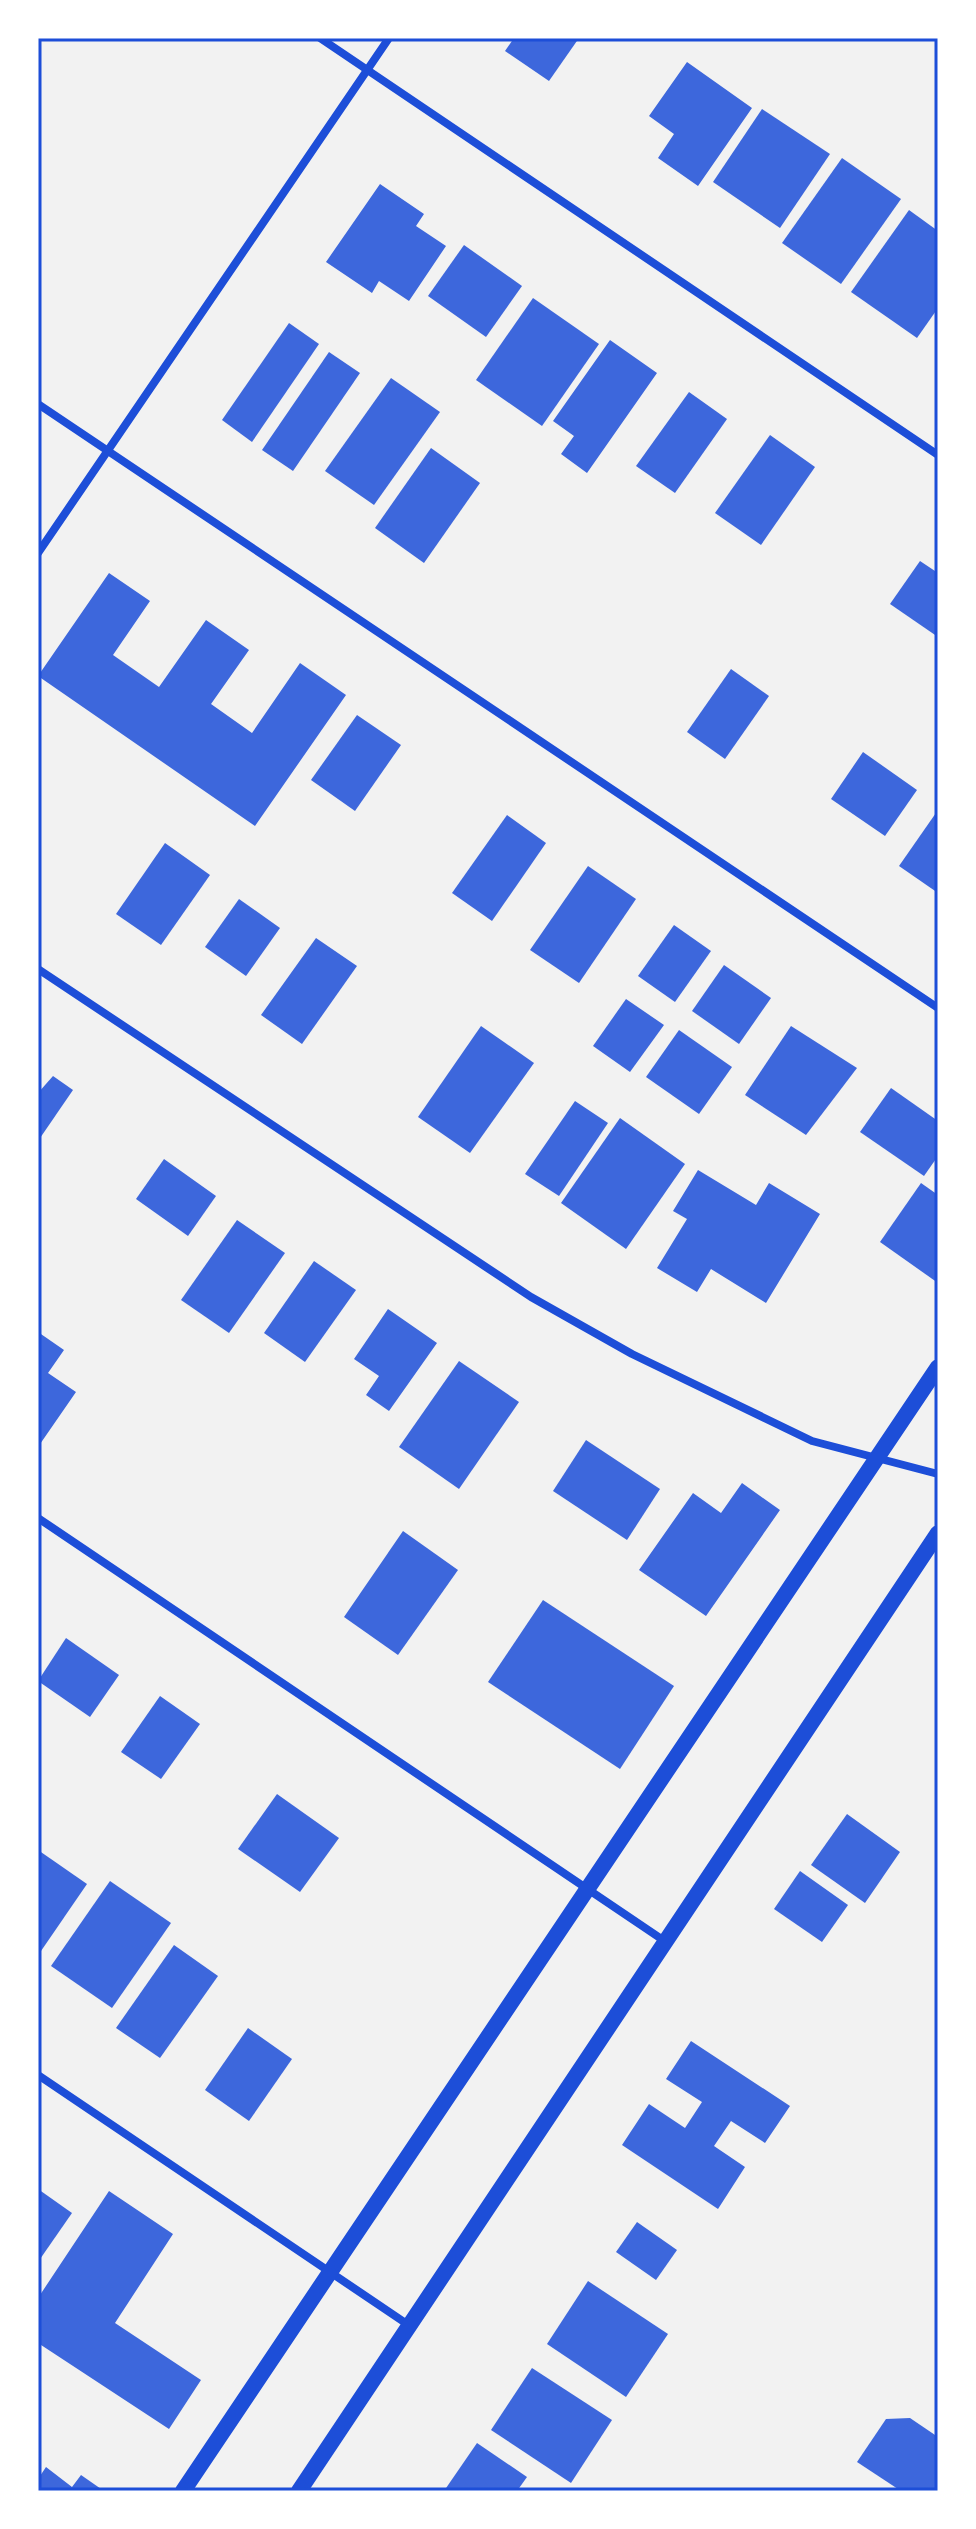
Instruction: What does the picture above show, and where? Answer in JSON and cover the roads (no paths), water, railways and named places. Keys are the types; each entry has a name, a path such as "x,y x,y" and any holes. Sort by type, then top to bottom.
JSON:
{"main road":[{"path":"183,2491 938,1367"},
{"path":"299,2491 938,1533"}],"street":[{"path":"320,38 938,455"},
{"path":"38,553 389,38"},
{"path":"38,404 938,1008"},
{"path":"38,969 531,1297 632,1354 812,1441 938,1474"},
{"path":"38,1518 666,1942"},
{"path":"38,2075 410,2326"}]}
